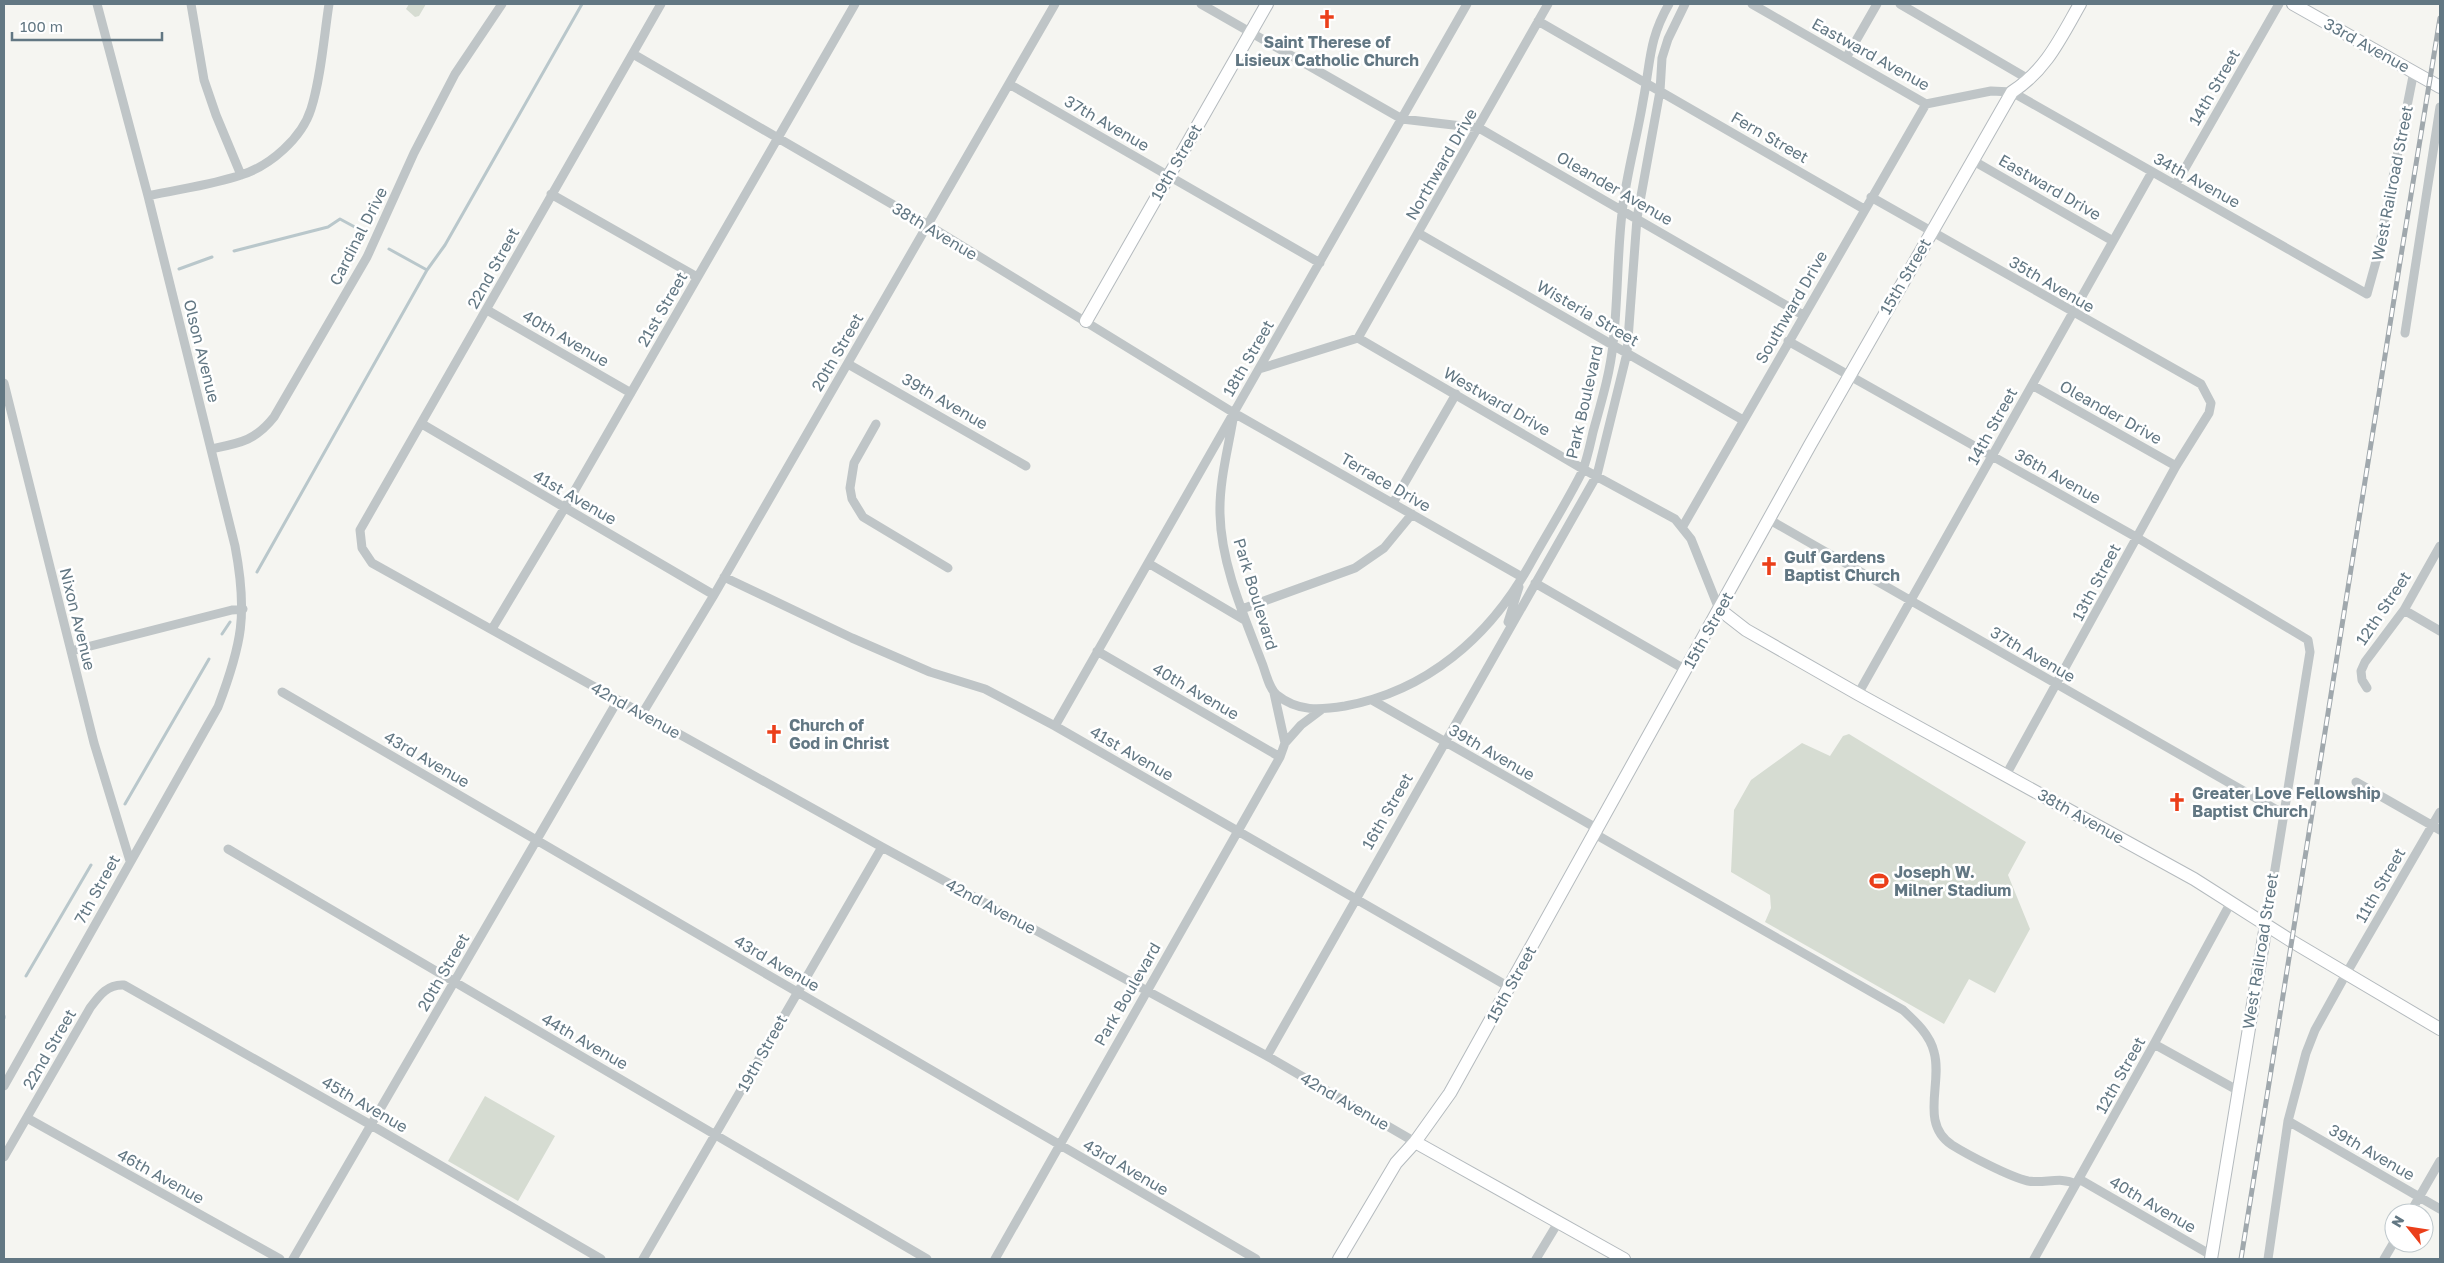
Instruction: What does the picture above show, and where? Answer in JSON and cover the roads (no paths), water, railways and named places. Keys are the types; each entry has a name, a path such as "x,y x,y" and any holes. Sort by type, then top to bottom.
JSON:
{"street":[{"name":"Olson Avenue","path":"97,4 148,196 235,546 242,583 243,609 235,662 218,707"},
{"path":"190,4 204,80 241,176"},
{"path":"148,196 241,176 274,156 303,127 311,109 329,4"},
{"name":"Cardinal Drive","path":"211,449 244,442 256,436 274,417 376,241 414,153 455,74 502,4"},
{"name":"22nd Street","path":"362,548 360,530 661,4"},
{"name":"21st Street","path":"492,628 564,509 855,4"},
{"name":"20th Street","path":"642,714 714,595 1054,4"},
{"path":"1201,4 1402,119"},
{"name":"19th Street","path":"1086,321 1267,4"},
{"name":"18th Street","path":"1055,726 1467,4"},
{"name":"Northward Drive","path":"1358,338 1548,4"},
{"name":"Park Boulevard","path":"1274,693 1296,707 1321,710 1372,700 1410,685 1449,662 1484,628 1503,606 1522,577 1583,469 1606,387 1613,345 1622,209 1646,83 1647,61 1652,41 1669,4"},
{"name":"Park Boulevard","path":"1535,583 1596,475 1627,353 1637,218 1660,91 1664,49 1685,4"},
{"name":"Eastward Avenue","path":"1752,4 1926,104 1991,91 2012,92"},
{"path":"1846,58 1877,4"},
{"path":"1900,4 2030,80"},
{"name":"15th Street","path":"1339,1259 1396,1164 1415,1142 1450,1093 1849,376 2012,92 2030,80 2047,61 2080,4"},
{"name":"14th Street","path":"2176,184 2279,4"},
{"name":"33rd Avenue","path":"2293,4 2440,87"},
{"path":"1538,21 1646,83"},
{"name":"38th Avenue","path":"633,54 928,226 1234,413"},
{"name":"West Railroad Street","path":"2367,294 2377,258 2414,71"},
{"name":"Fern Street","path":"1646,83 1864,209"},
{"name":"37th Avenue","path":"1009,84 1320,263"},
{"name":"34th Avenue","path":"2012,92 2367,294"},
{"name":"Southward Drive","path":"1683,526 1926,104"},
{"name":"West Railroad Street","path":"2405,333 2440,107"},
{"name":"Oleander Avenue","path":"1402,119 1479,128 1803,315"},
{"name":"Eastward Drive","path":"1972,160 2114,241"},
{"name":"14th Street","path":"1858,694 2152,172"},
{"path":"551,194 697,277"},
{"name":"35th Avenue","path":"1871,197 2201,384 2211,403"},
{"name":"Wisteria Street","path":"1418,233 1743,420"},
{"name":"40th Avenue","path":"487,310 631,393"},
{"path":"1259,369 1358,338"},
{"name":"Westward Drive","path":"1358,338 1583,469 1675,519 1683,526 1691,539 1719,609"},
{"name":"36th Avenue","path":"1788,341 2136,537 2304,636 2310,643"},
{"name":"39th Avenue","path":"848,364 1026,466"},
{"name":"Nixon Avenue","path":"4,383 94,743 130,861"},
{"name":"Oleander Drive","path":"2032,385 2176,466"},
{"path":"1393,503 1456,394"},
{"name":"13th Street","path":"2006,775 2136,537 2208,413 2211,403"},
{"name":"Park Boulevard","path":"1234,413 1222,481 1220,517 1228,562 1246,621 1274,693 1286,743"},
{"name":"Terrace Drive","path":"1234,413 1522,577"},
{"name":"41st Avenue","path":"422,424 564,509 714,595"},
{"path":"876,424 854,463 850,488 852,499 863,517 948,568"},
{"path":"1242,609 1355,568 1384,548 1412,514"},
{"name":"37th Avenue","path":"1770,520 2282,813"},
{"name":"12th Street","path":"2367,688 2362,680 2361,671 2363,666 2404,610 2440,546"},
{"name":"42nd Avenue","path":"362,548 372,563 492,628 642,714 882,847 1267,1056 1415,1142 1624,1259"},
{"path":"1148,563 1246,621"},
{"name":"41st Avenue","path":"724,577 895,657 930,672 985,689 1055,726 1510,987"},
{"path":"1500,644 1522,577"},
{"path":"1535,583 1686,670"},
{"name":"16th Street","path":"1267,1056 1535,583"},
{"path":"71,651 232,610 243,609"},
{"name":"38th Avenue","path":"1719,609 1746,630 1858,694 2194,879 2230,904 2440,1029"},
{"path":"2404,610 2440,631"},
{"name":"West Railroad Street","path":"2211,1257 2310,643"},
{"name":"40th Avenue","path":"1097,651 1280,757"},
{"name":"43rd Avenue","path":"282,692 1256,1259"},
{"name":"20th Street","path":"292,1259 618,700"},
{"name":"39th Avenue","path":"1372,700 1903,1010 1922,1030 1935,1053 1933,1112 1940,1132 1952,1145 2020,1178 2041,1182 2063,1179 2078,1182"},
{"name":"7th Street","path":"4,1086 218,707"},
{"name":"Park Boulevard","path":"995,1259 1058,1145 1239,832 1286,743 1301,725 1321,710"},
{"path":"2356,782 2436,828"},
{"name":"11th Street","path":"2346,974 2436,828 2440,812"},
{"name":"19th Street","path":"643,1259 882,847"},
{"name":"44th Avenue","path":"228,849 927,1259"},
{"name":"12th Street","path":"2034,1259 2230,904"},
{"path":"2268,1259 2288,1121 2306,1052 2315,1030 2346,974"},
{"name":"45th Avenue","path":"111,986 117,984 130,987 600,1259"},
{"name":"22nd Street","path":"4,1157 90,1008 104,990 111,986"},
{"path":"2154,1044 2237,1090"},
{"name":"46th Avenue","path":"27,1118 280,1259"},
{"name":"39th Avenue","path":"2288,1121 2440,1209"},
{"path":"2416,1203 2440,1160"},
{"name":"40th Avenue","path":"2078,1182 2211,1257"},
{"path":"1536,1259 1559,1221"}],"waterway":[{"path":"257,572 427,270 445,245 582,4"},
{"path":"234,251 328,227 340,219 364,232"},
{"path":"389,249 427,270"},
{"path":"179,269 212,257"},
{"path":"222,634 230,622"},
{"path":"125,804 209,659"},
{"path":"26,976 91,865"}],"railway":[{"path":"2241,1259 2440,18"}],"place":[{"name":"Saint Therese of Lisieux Catholic Church","path":"1327,19"},
{"name":"Gulf Gardens Baptist Church","path":"1769,566"},
{"name":"Church of God in Christ","path":"774,734"},
{"name":"Greater Love Fellowship Baptist Church","path":"2177,802"},
{"name":"Joseph W. Milner Stadium","path":"1879,881"}]}
